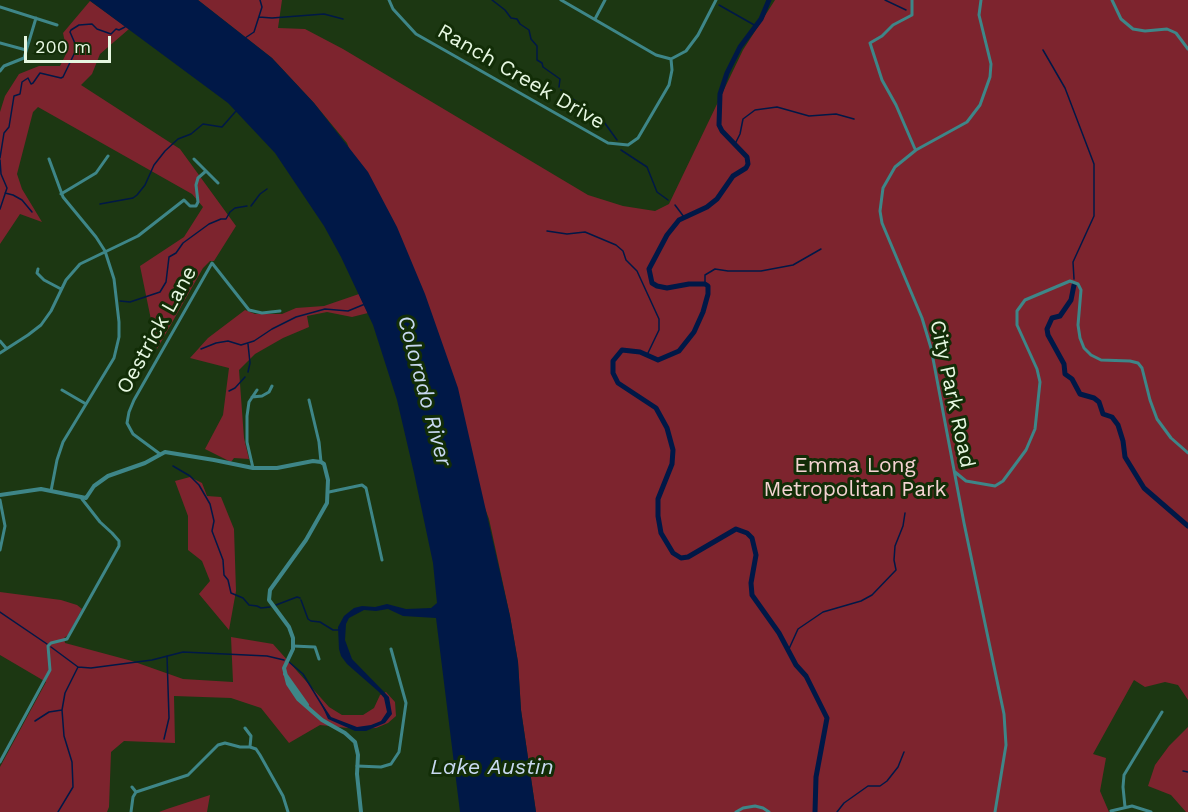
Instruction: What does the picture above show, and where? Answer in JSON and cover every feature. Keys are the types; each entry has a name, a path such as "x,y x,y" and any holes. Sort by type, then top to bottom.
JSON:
{"street":[{"name":"Ranch Creek Drive","path":"389,0 393,9 416,34 609,143 628,145 638,138 669,85 672,70 671,58"},
{"path":"561,0 656,55 671,58 686,51 698,35 716,0"},
{"path":"595,19 605,0"},
{"path":"912,0 912,15 893,25 882,36 870,43 882,80 916,150"},
{"name":"City Park Road","path":"981,0 979,15 991,64 990,77 980,105 967,122 916,150 895,167 885,182 880,200 880,217 929,338 1005,724 1005,750 995,812"},
{"path":"1112,0 1121,18 1133,29 1145,31 1167,29 1176,33 1188,49"},
{"path":"0,7 57,25"},
{"path":"0,71 4,66 24,58 36,18"},
{"path":"0,43 26,51"},
{"path":"61,194 96,173 108,156"},
{"path":"49,159 61,194 105,251 114,279 120,322 119,337 111,365 63,442 51,491"},
{"path":"194,159 218,183"},
{"path":"0,353 41,325 74,269 91,258 138,236 184,200 190,206 196,207 198,202 196,185 198,178 206,171"},
{"name":"Oestrick Lane","path":"159,454 133,434 127,423 129,412 138,392 212,263 249,310 262,313 280,311"},
{"path":"38,268 37,273 44,280 61,290"},
{"path":"954,471 966,481 991,486 1000,484 1030,445 1035,429 1040,382 1017,325 1017,311 1025,300 1065,282 1074,282 1081,290 1078,325 1084,348 1101,360 1130,361 1140,365 1150,400 1162,427 1188,453"},
{"path":"0,341 6,348"},
{"path":"252,397 262,396 269,392 272,386"},
{"path":"62,390 86,404"},
{"path":"253,468 247,434 248,409 256,390"},
{"path":"309,400 319,441 321,462 327,473 329,492 313,529 269,592 270,603 289,627 293,639 284,673 311,710 351,737 357,748 361,812"},
{"path":"0,549 5,526 0,497 31,490 51,491 82,499 88,497 94,486 108,476 144,463 159,454 170,452 253,468 277,468 313,461 321,462"},
{"path":"957,487 966,481"},
{"path":"329,492 362,485 366,489 382,560"},
{"path":"0,762 50,670 48,646 67,639 119,546 119,541 82,499"},
{"path":"293,646 315,647 319,659"},
{"path":"357,766 381,767 391,764 399,752 406,703 391,649"},
{"path":"1125,807 1124,775 1162,712"},
{"path":"245,728 251,736 250,747"},
{"path":"131,812 136,792 188,775 212,750 222,743 232,743 240,747 250,747 260,755 283,795 288,812"},
{"path":"132,787 136,792"},
{"path":"736,812 755,806 769,812"},
{"path":"1111,811 1136,807 1151,812"}],"green space":[{"name":"Emma Long Metropolitan Park","path":"198,0 282,0 278,28 305,29 343,49 588,195 623,206 655,211 669,204 743,50 775,0 1188,0 1188,700 1178,685 1165,682 1145,687 1134,680 1093,754 1106,758 1100,791 1109,812 536,812 521,710 518,662 489,519 347,143 272,58"},
{"path":"90,1 129,29 100,54 92,74 81,85 180,149 236,226 214,261 210,261 203,268 157,349 140,266 184,237 203,207 192,194 38,107 33,112 17,174 22,189 42,222 20,214 0,244 0,112 5,96 19,74 39,66 60,66 67,52 63,33"},
{"path":"359,294 368,313 352,317 327,312 307,316 309,327 255,354 239,370 244,438 249,459 234,458 231,462 205,449 223,415 229,368 190,358 208,338 245,310 255,314 282,314 296,308 324,306"},
{"path":"190,477 202,483 207,496 221,497 234,529 236,591 229,630 199,594 210,581 202,561 188,550 188,516 175,481"},
{"path":"0,592 61,600 77,605 82,609 68,635 64,638 65,643 132,661 183,679 233,682 231,637 273,644 329,707 342,715 363,715 374,708 380,695 386,692 395,702 396,716 388,723 376,728 357,729 320,725 289,743 261,708 231,698 174,696 175,743 124,741 111,752 107,812 0,812 0,767 46,682 0,655"},
{"path":"1188,727 1188,812 1186,812 1171,795 1148,786 1155,765 1169,746"},
{"path":"210,795 207,812 159,812 167,809"}],"water":[{"name":"Lake Austin","path":"89,0 198,0 272,58 314,103 368,172 397,227 425,294 458,388 510,616 518,662 521,710 536,812 460,812 436,618 403,616 388,609 364,610 349,618 346,624 345,640 352,659 389,697 392,714 385,723 366,731 355,731 328,719 320,701 331,717 357,727 381,721 387,712 384,698 341,656 338,627 344,616 354,608 362,606 375,607 387,604 406,609 431,608 437,603 433,563 414,473 397,400 373,325 324,226 275,153 228,103"}],"waterway":[{"path":"245,38 254,32 262,7 260,0"},
{"path":"492,0 511,18 517,19 529,30 531,39 537,46 537,60 560,79 559,87"},
{"path":"769,0 761,19 740,47 720,94 719,125 747,157 748,164 746,168 733,176 717,199 707,207 679,220 667,235 649,269 652,283 657,286 667,288 689,284 708,286 703,312 694,332 679,351 658,360 640,352 622,350 613,361 613,373 618,383 656,408 667,428 673,450 672,464 658,499 658,516 661,533 673,553 681,558 688,557 736,529 747,533 752,538 756,555 751,583 752,595 779,633 796,665 806,676 827,718 816,777 815,812"},
{"path":"885,0 906,10"},
{"path":"719,5 756,26"},
{"path":"259,17 324,14 343,19"},
{"path":"0,158 4,133 9,127 14,96 20,94 22,82 28,78 31,84 40,73 63,77 77,48 71,30 79,25 92,24 97,29 111,34 116,29 125,27"},
{"path":"1043,50 1065,88 1094,164 1094,216 1073,262 1074,279"},
{"path":"561,90 584,107"},
{"path":"735,144 743,119 755,110 777,107 809,116 836,114 854,119"},
{"path":"588,110 604,122 617,140"},
{"path":"100,204 133,198 145,185 154,165 178,139 191,134 203,124 222,127 236,111"},
{"path":"621,150 647,167 657,192 668,200"},
{"path":"0,160 1,174 7,188 0,209"},
{"path":"251,206 267,189"},
{"path":"5,193 22,200 32,212"},
{"path":"675,205 684,217"},
{"path":"120,301 130,302 160,292 166,282 169,257 176,253 183,243 209,224 226,219 235,208 247,206"},
{"path":"547,231 567,234 585,232 616,245 623,251 626,260 637,271 659,319 659,330 647,355"},
{"path":"705,284 705,275 715,269 761,271 793,265 821,249"},
{"path":"1074,285 1071,300 1060,316 1052,318 1047,329 1064,364 1065,374 1072,379 1080,394 1099,402 1103,414 1112,417 1118,425 1125,457 1144,488 1188,526"},
{"path":"201,349 228,341 241,345 254,341 296,317 325,309 348,311 365,304"},
{"path":"248,344 250,363 248,372"},
{"path":"229,391 245,377"},
{"path":"173,466 190,476 199,485 210,504 214,521 212,531 223,560 224,575 228,580 231,593 243,598 249,605 261,608 270,607"},
{"path":"788,651 798,629 823,612 861,601 872,595 896,570 895,546 903,526 905,513"},
{"path":"276,605 300,598"},
{"path":"301,600 308,619 320,622 333,630 340,630"},
{"path":"0,612 47,644"},
{"path":"51,647 78,667 91,668 152,660 183,652 267,656 284,660"},
{"path":"164,739 169,718 167,656"},
{"path":"289,662 303,674 325,710"},
{"path":"58,812 73,787 72,762 64,736 62,710 65,693 78,667"},
{"path":"35,721 49,712 62,710"},
{"path":"837,812 844,803 868,786 880,786 887,781 898,767 904,752"},
{"path":"1183,771 1188,772"}],"water label":[{"name":"Colorado River","path":"424,391"}]}
